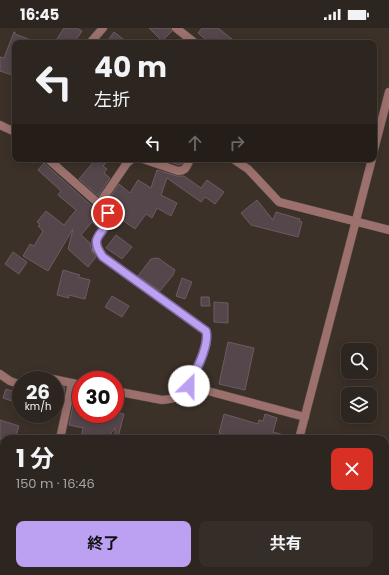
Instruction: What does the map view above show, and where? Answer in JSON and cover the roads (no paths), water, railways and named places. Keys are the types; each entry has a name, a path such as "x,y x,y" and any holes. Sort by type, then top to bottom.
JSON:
{"street":[{"path":"93,40 103,28"},
{"path":"176,28 191,40"},
{"path":"377,138 389,92"},
{"path":"0,126 12,131"},
{"path":"51,162 108,213 109,219 106,226 96,240 96,249 103,257 206,331 208,336 206,346 189,386 184,394 162,400 124,393"},
{"path":"99,204 128,162"},
{"path":"152,162 178,171 183,171 186,169 189,162"},
{"path":"238,162 248,169 279,202 389,230"},
{"path":"300,435 371,162"},
{"path":"0,374 12,382"},
{"path":"189,386 305,417"},
{"path":"61,435 72,400"}]}
